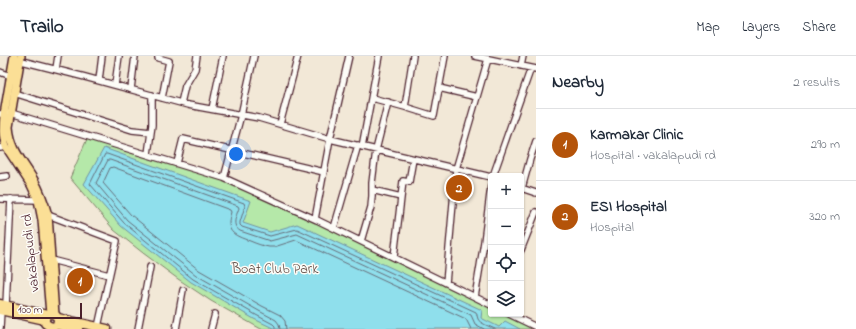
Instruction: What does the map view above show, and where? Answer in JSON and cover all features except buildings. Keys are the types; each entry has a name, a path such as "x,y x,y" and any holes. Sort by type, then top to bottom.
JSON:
{"highway":[{"path":"2,307 78,329"},
{"path":"52,322 108,329"}],"main road":[{"name":"vakalapudi rd","path":"17,58 11,76 5,114 3,147 19,161 45,215 52,322"},
{"path":"17,58 14,93 5,114 10,136 19,161 34,179 44,200 45,215"}],"street":[{"path":"56,69 58,56"},
{"path":"99,80 102,56"},
{"path":"115,85 119,56"},
{"path":"131,89 135,56"},
{"path":"158,56 158,58 169,61 162,98"},
{"path":"181,103 185,86 194,69 197,56"},
{"path":"212,109 223,56"},
{"path":"224,178 241,115 254,56"},
{"path":"280,124 298,56"},
{"path":"316,219 330,139 349,56"},
{"path":"334,228 360,146 372,98 379,56"},
{"path":"405,107 413,56"},
{"path":"372,98 434,116 445,56"},
{"path":"475,56 488,59 497,58 534,69 494,173"},
{"path":"521,66 523,56"},
{"path":"17,58 181,103 259,118 330,139 488,176"},
{"path":"446,283 456,169 488,59"},
{"path":"0,72 11,76"},
{"path":"439,88 477,97"},
{"path":"14,93 132,130 151,132"},
{"path":"148,154 152,125 152,95"},
{"path":"361,241 371,207 376,150 388,102"},
{"path":"5,114 148,154 224,178 316,219 488,304"},
{"path":"177,163 183,139 324,172"},
{"path":"524,178 536,141"},
{"path":"394,257 402,181 409,182 413,159"},
{"path":"0,177 7,176"},
{"path":"524,189 536,193"},
{"path":"372,190 401,196"},
{"path":"0,199 38,200"},
{"path":"0,328 11,199"},
{"path":"475,297 488,209"},
{"path":"523,245 536,212"},
{"path":"45,215 118,241 98,327"},
{"path":"49,260 110,275"},
{"path":"138,329 150,267"},
{"path":"176,329 183,290"},
{"path":"211,329 215,314"},
{"path":"515,317 536,327"}],"green space":[{"name":"Boat Club Park","path":"87,139 219,176 488,306 488,317 510,317 535,329 261,329 211,301 143,253 114,230 70,178"}],"water":[{"name":"Boat Club Park","path":"104,148 251,201 243,223 270,232 297,224 482,310 481,318 499,327 505,321 520,329 275,329 254,319 191,282 121,226 84,184"}],"place":[{"name":"ESI Hospital","path":"459,188"},
{"name":"Karmakar Clinic","path":"80,281"}]}
